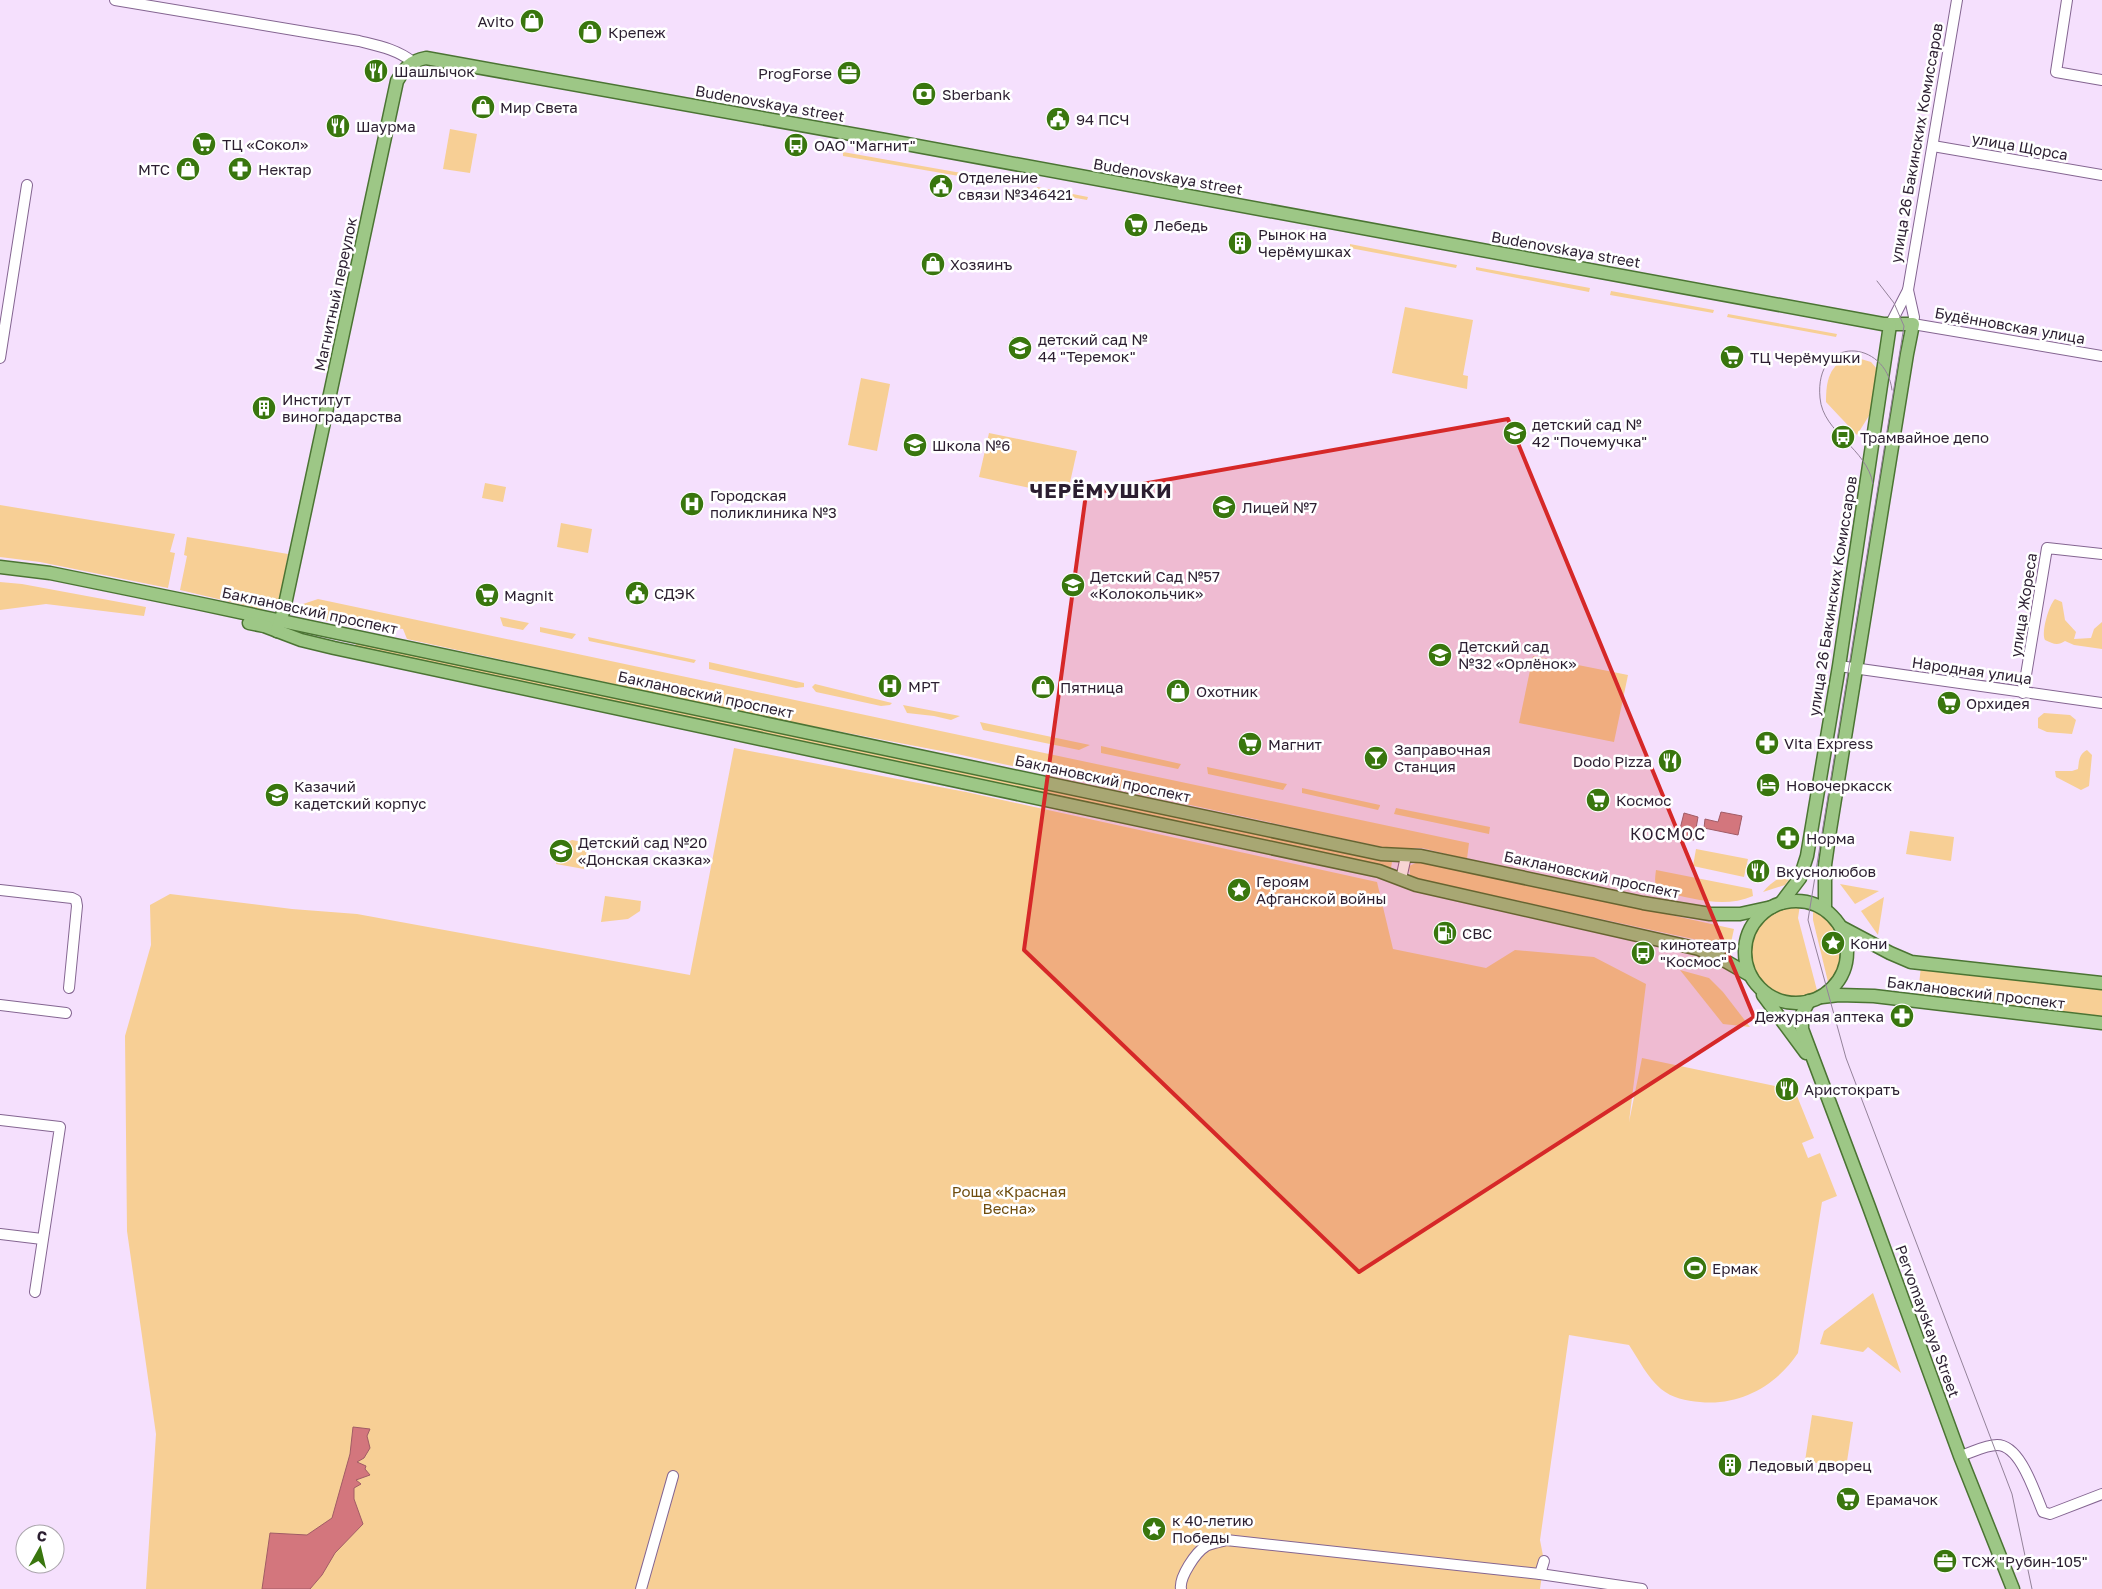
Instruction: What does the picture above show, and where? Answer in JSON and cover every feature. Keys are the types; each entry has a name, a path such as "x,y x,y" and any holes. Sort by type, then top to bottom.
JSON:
{"main road":[{"name":"Budenovskaya street","path":"413,62 426,58 1890,325 1913,324"},
{"name":"Магнитный переулок","path":"280,626 397,81 404,68 413,62"},
{"name":"улица 26 Бакинских Комиссаров","path":"1825,909 1825,865 1905,363 1913,324"},
{"name":"улица 26 Бакинских Комиссаров","path":"1777,905 1800,878 1807,856 1839,666 1890,325"},
{"name":"Баклановский проспект","path":"0,567 50,573 280,626 1372,852 1430,858 1710,914 1740,914 1777,905"},
{"name":"Баклановский проспект","path":"0,576 49,581 264,626 280,626 301,640 334,648 1370,869 1416,885 1699,949 1720,958 1748,974"},
{"path":"1806,901 1825,909 1841,927 1847,946 1846,966 1836,983 1825,994 1813,1000 1796,1004 1772,998 1756,986 1748,974 1745,947 1750,928 1764,912 1777,905 1806,901"},
{"name":"Баклановский проспект","path":"1841,927 1911,962 2102,983"},
{"name":"Pervomayskaya Street","path":"1756,986 1814,1064"},
{"name":"Баклановский проспект","path":"1813,1000 1839,995 1874,996 2102,1023"},
{"name":"Pervomayskaya Street","path":"1813,1000 1802,1014 1802,1030 1960,1456 2013,1589"}],"street":[{"path":"115,0 359,41 389,48 413,62"},
{"name":"улица 26 Бакинских Комиссаров","path":"1890,325 1908,290 1957,0"},
{"path":"2067,0 2056,72 2102,80"},
{"name":"улица Щорса","path":"1933,146 2102,175"},
{"path":"0,358 26,185"},
{"name":"улица 26 Бакинских Комиссаров","path":"1908,290 1914,317 1913,324"},
{"name":"Будённовская улица","path":"1913,324 2102,356"},
{"name":"улица Жореса","path":"2023,693 2047,548 2102,554"},
{"name":"Народная улица","path":"1839,666 2102,703"},
{"path":"1401,879 1406,856"},
{"path":"0,890 76,900 78,906 69,988"},
{"path":"0,1005 66,1013"},
{"path":"0,1120 60,1127 35,1292"},
{"path":"0,1234 42,1239"},
{"path":"1960,1456 1995,1445 2005,1446 2022,1462 2043,1512 2050,1514 2102,1494"},
{"path":"641,1589 673,1476"},
{"path":"1181,1589 1180,1582 1187,1568 1206,1546 1226,1540 1540,1574 1600,1586 1642,1589"},
{"path":"1540,1574 1544,1562"}],"highlighted area":[{"path":"1508,419 1754,1017 1359,1272 1024,950 1086,494"}],"green space":[{"path":"450,129 477,134 470,173 443,169"},
{"path":"843,152 1012,182 1011,185 843,156"},
{"path":"1037,187 1088,197 1087,200 1036,191"},
{"path":"1350,244 1457,265 1456,268 1350,248"},
{"path":"1476,267 1590,288 1589,292 1476,270"},
{"path":"1611,291 1714,310 1713,313 1610,295"},
{"path":"1405,307 1473,320 1463,375 1468,376 1467,389 1392,373"},
{"path":"1728,314 1837,334 1836,337 1727,317"},
{"path":"1851,356 1871,362 1877,369 1870,414 1857,435 1826,402 1830,374 1838,364"},
{"path":"861,378 890,384 877,451 848,445"},
{"path":"989,433 1077,451 1067,496 979,477"},
{"path":"485,483 506,487 503,502 482,498"},
{"path":"0,505 175,534 170,552 175,553 168,588 40,562 0,557"},
{"path":"561,523 592,529 588,553 557,547"},
{"path":"187,537 288,554 281,595 275,607 260,609 180,590 187,556 184,555"},
{"path":"0,582 22,584 146,607 144,616 46,604 0,610"},
{"path":"318,599 1469,843 1467,859 1422,848 1387,848 957,754 760,716 407,639 403,629 381,626 372,631 317,619 307,612 303,604"},
{"path":"2055,599 2062,602 2065,620 2076,632 2074,639 2091,638 2094,629 2102,622 2102,649 2074,645 2065,641 2055,644 2045,640 2046,619"},
{"path":"500,617 529,623 523,630 503,626"},
{"path":"540,627 576,634 572,639 540,632"},
{"path":"588,637 696,660 694,663 589,641"},
{"path":"356,643 1392,862 1391,868 382,653 355,647"},
{"path":"1533,656 1628,675 1614,742 1519,723"},
{"path":"709,662 804,683 804,687 796,688 709,669"},
{"path":"815,684 892,703 881,706 816,692 812,687"},
{"path":"903,705 960,716 951,720 907,713"},
{"path":"2044,713 2070,715 2076,720 2072,734 2047,732 2038,728 2038,718"},
{"path":"980,722 1090,745 1079,750 983,730"},
{"path":"1101,746 1181,764 1178,769 1101,753"},
{"name":"Роща «Красная Весна»","path":"734,748 966,792 1377,882 1393,949 1486,968 1515,950 1594,957 1646,984 1629,1122 1642,1058 1775,1086 1786,1100 1797,1096 1814,1138 1802,1143 1808,1158 1820,1153 1837,1196 1822,1202 1798,1353 1779,1375 1756,1391 1729,1401 1700,1402 1679,1399 1661,1389 1647,1374 1629,1345 1569,1335 1540,1540 1544,1561 1540,1589 146,1589 156,1434 127,1231 125,1036 151,945 150,905 170,894 292,909 357,914 690,975"},
{"path":"2087,750 2092,755 2089,786 2081,790 2056,777 2055,771 2078,769 2081,756"},
{"path":"1207,767 1287,784 1283,790 1208,774"},
{"path":"1302,788 1380,806 1378,810 1302,793"},
{"path":"1396,808 1490,827 1489,834 1394,814"},
{"path":"1910,831 1954,837 1951,861 1906,854"},
{"path":"572,840 588,843 584,869 556,864 559,846"},
{"path":"1696,849 1748,859 1744,877 1693,866"},
{"path":"1418,862 1495,876 1734,929 1730,947 1413,878 1410,875 1409,866"},
{"path":"1656,870 1752,889 1753,896 1742,900 1719,902 1662,892 1656,885"},
{"path":"1794,873 1785,885 1763,892 1777,879"},
{"path":"1840,884 1879,891 1855,904"},
{"path":"605,896 641,901 640,911 628,919 601,922"},
{"path":"1884,897 1878,935 1861,911"},
{"path":"1800,905 1798,918 1818,994 1792,997 1773,992 1759,980 1752,964 1751,946 1756,929 1767,915 1785,907"},
{"path":"1813,909 1825,916 1833,925 1842,943 1843,954 1841,964 1829,986 1813,920"},
{"path":"1921,966 2102,989 2102,1016 1918,994"},
{"path":"1680,970 1709,978 1723,992 1750,1027 1723,1024"},
{"path":"1873,1293 1901,1373 1868,1347 1863,1352 1820,1344 1824,1331"},
{"path":"1812,1415 1853,1422 1846,1468 1805,1461"}],"shaded area":[{"path":"1721,812 1742,816 1738,835 1704,828 1705,819 1718,822"},
{"path":"1684,813 1698,817 1694,840 1678,837"},
{"path":"353,1427 370,1429 367,1436 370,1448 364,1458 357,1462 366,1466 365,1469 370,1475 356,1480 361,1484 354,1488 354,1499 363,1524 335,1553 322,1575 310,1589 262,1589 270,1533 307,1535 332,1518 350,1454"}],"tram line":[{"path":"1877,281 1894,303 1904,326 1808,920 1846,1058 2012,1494 2032,1589"},
{"path":"1873,484 1863,460 1837,431 1823,410 1820,398 1821,377 1828,363 1839,354 1852,351 1865,353 1877,361 1887,373 1892,390"}],"place":[{"name":"Avito","path":"532,21"},
{"name":"Крепеж","path":"590,32"},
{"name":"Шашлычок","path":"376,71"},
{"name":"ProgForse","path":"849,73"},
{"name":"Sberbank","path":"924,94"},
{"name":"Мир Света","path":"483,107"},
{"name":"94 ПСЧ","path":"1058,119"},
{"name":"Шаурма","path":"338,126"},
{"name":"ТЦ «Сокол»","path":"204,144"},
{"name":"ОАО \"Магнит\"","path":"796,145"},
{"name":"МТС","path":"188,169"},
{"name":"Нектар","path":"240,169"},
{"name":"Отделение связи №346421","path":"941,186"},
{"name":"Лебедь","path":"1136,225"},
{"name":"Рынок на Черёмушках","path":"1240,243"},
{"name":"Хозяинъ","path":"933,264"},
{"name":"детский сад № 44 \"Теремок\"","path":"1020,348"},
{"name":"ТЦ Черёмушки","path":"1732,357"},
{"name":"Институт виноградарства","path":"264,408"},
{"name":"детский сад № 42 \"Почемучка\"","path":"1515,433"},
{"name":"Трамвайное депо","path":"1843,437"},
{"name":"Школа №6","path":"915,445"},
{"name":"Городская поликлиника №3","path":"692,504"},
{"name":"Лицей №7","path":"1224,507"},
{"name":"Детский Сад №57 «Колокольчик»","path":"1073,585"},
{"name":"СДЭК","path":"637,593"},
{"name":"Magnit","path":"487,595"},
{"name":"Детский сад №32 «Орлёнок»","path":"1440,655"},
{"name":"МРТ","path":"890,686"},
{"name":"Пятница","path":"1043,687"},
{"name":"Охотник","path":"1178,691"},
{"name":"Орхидея","path":"1949,703"},
{"name":"Vita Express","path":"1767,743"},
{"name":"Магнит","path":"1250,744"},
{"name":"Заправочная Станция","path":"1376,758"},
{"name":"Dodo Pizza","path":"1670,761"},
{"name":"Новочеркасск","path":"1768,785"},
{"name":"Казачий кадетский корпус","path":"277,795"},
{"name":"Космос","path":"1598,800"},
{"name":"Норма","path":"1788,838"},
{"name":"Детский сад №20 «Донская сказка»","path":"561,851"},
{"name":"Вкуснолюбов","path":"1758,871"},
{"name":"Героям Афганской войны","path":"1239,890"},
{"name":"СВС","path":"1445,933"},
{"name":"Кони","path":"1833,943"},
{"name":"кинотеатр \"Космос\"","path":"1643,953"},
{"name":"Дежурная аптека","path":"1902,1016"},
{"name":"Аристократъ","path":"1787,1089"},
{"name":"Ермак","path":"1695,1268"},
{"name":"Ледовый дворец","path":"1730,1465"},
{"name":"Ерамачок","path":"1848,1499"},
{"name":"к 40-летию Победы","path":"1154,1529"},
{"name":"ТСЖ \"Рубин-105\"","path":"1945,1561"}],"district":[{"name":"ЧЕРЁМУШКИ","path":"1101,490"},
{"name":"КОСМОС","path":"1668,834"}]}
